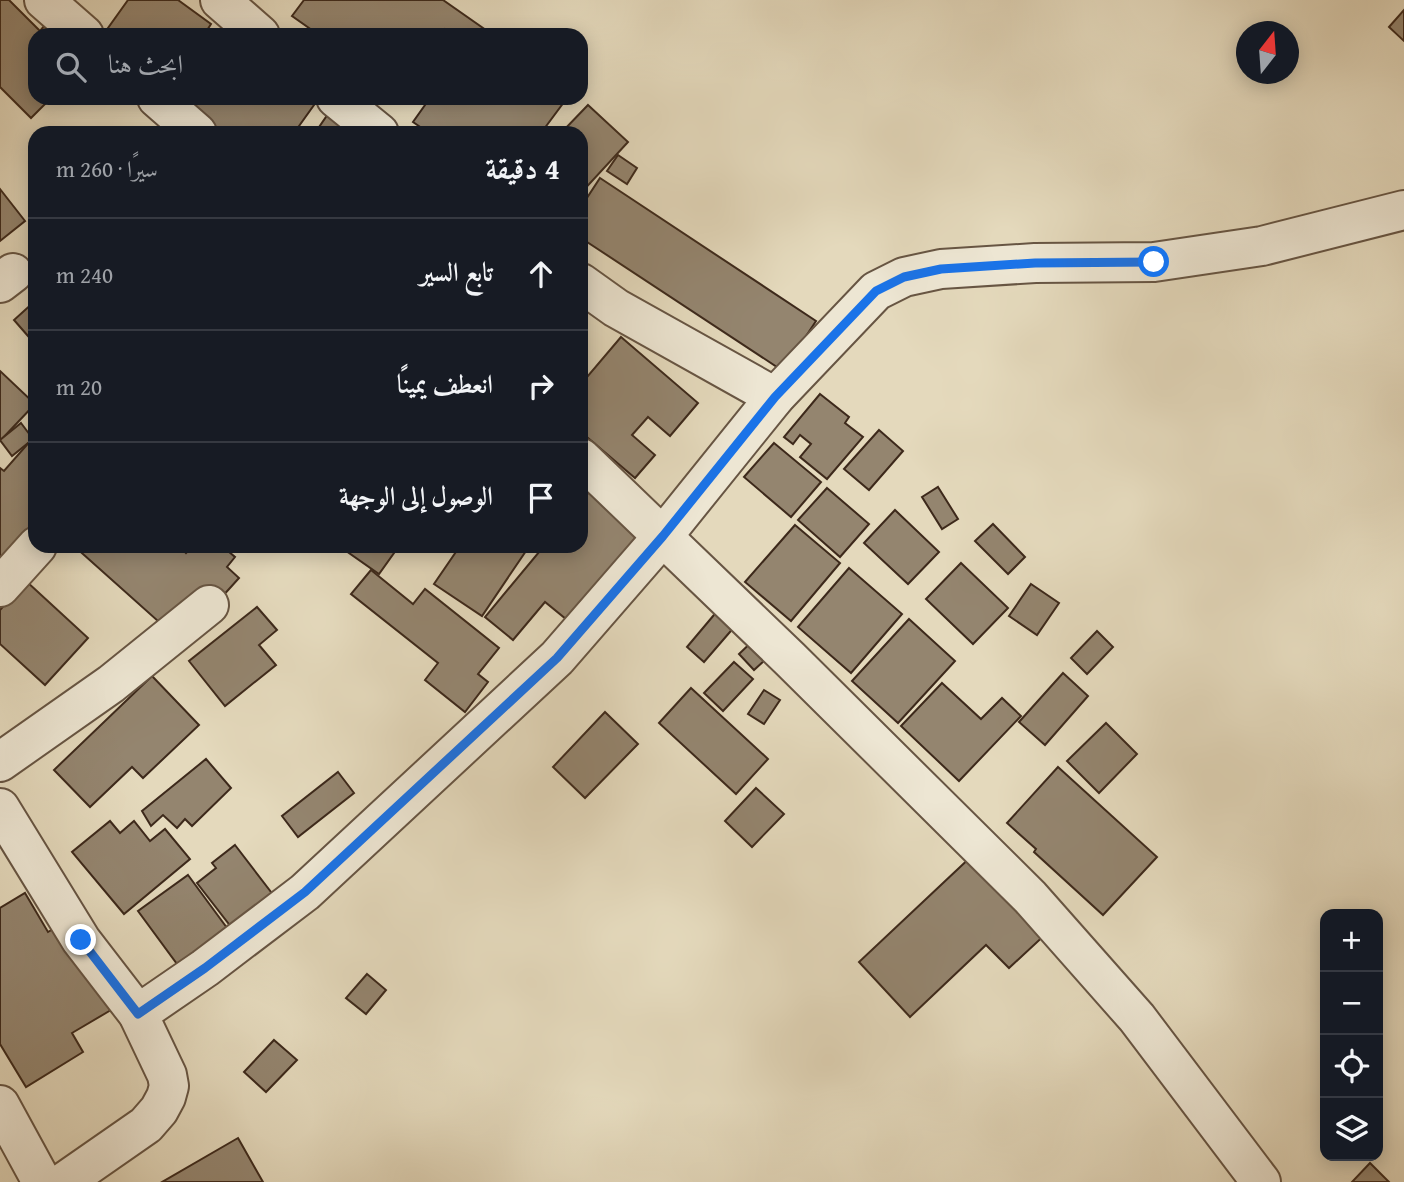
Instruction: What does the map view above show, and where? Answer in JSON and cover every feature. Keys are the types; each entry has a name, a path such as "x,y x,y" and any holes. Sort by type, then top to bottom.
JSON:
{"street":[{"path":"220,0 252,28"},
{"path":"165,105 189,126"},
{"path":"344,105 370,126"},
{"path":"138,1014 205,968 305,892 557,658 663,536 775,397 876,291 904,277 941,269 1035,263 1154,262 1262,246 1404,210"},
{"path":"588,287 616,308 775,397"},
{"path":"588,465 1030,897 1137,1018 1261,1182"},
{"path":"0,587 31,553"},
{"path":"0,762 111,684 209,605"},
{"path":"0,808 81,940 138,1014 167,1075 169,1086 166,1097 146,1125 64,1182"},
{"path":"0,1105 42,1182"}],"building":[{"path":"0,0 9,0 37,28 28,28 28,105 44,105 31,118 0,87"},
{"path":"128,0 178,0 211,24 208,28 108,28"},
{"path":"304,0 443,0 483,28 309,28 292,16"},
{"path":"1404,10 1404,41 1389,27"},
{"path":"184,105 314,105 299,126 203,126"},
{"path":"425,105 562,105 546,126 419,126 413,122"},
{"path":"588,105 628,142 588,185 588,126 568,126"},
{"path":"328,114 344,126 320,126"},
{"path":"618,155 637,168 627,184 607,171"},
{"path":"600,178 816,321 783,371 588,243 588,196"},
{"path":"0,189 25,221 0,241"},
{"path":"28,307 28,336 14,320"},
{"path":"621,337 698,403 670,436 648,417 632,435 655,455 635,478 588,438 588,376"},
{"path":"0,371 28,397 28,411 0,441"},
{"path":"820,394 849,417 845,423 863,437 827,479 800,457 811,444 800,435 793,444 784,437"},
{"path":"21,423 28,432 28,443 12,456 0,440"},
{"path":"879,430 903,451 869,490 844,469"},
{"path":"774,443 821,482 791,517 744,477"},
{"path":"28,444 28,544 0,575 0,468 4,471"},
{"path":"597,483 656,532 577,628 545,602 513,640 485,617 538,553 588,553 588,493"},
{"path":"938,487 958,519 942,529 922,497"},
{"path":"827,488 869,524 840,557 798,520"},
{"path":"895,510 939,552 908,584 864,543"},
{"path":"993,524 1025,557 1008,574 975,541"},
{"path":"795,525 840,563 791,621 745,582"},
{"path":"82,553 230,553 235,557 227,567 239,578 174,650 151,629 158,621"},
{"path":"349,553 394,553 379,574"},
{"path":"455,553 525,553 482,616 434,584"},
{"path":"961,563 1008,608 973,644 926,599"},
{"path":"849,568 902,614 851,673 798,627"},
{"path":"371,570 413,604 425,589 499,648 478,674 488,682 465,712 425,680 438,663 351,594"},
{"path":"26,581 88,638 45,685 0,644 0,610"},
{"path":"1031,584 1059,603 1037,635 1009,616"},
{"path":"724,603 742,618 704,662 687,647"},
{"path":"257,607 277,630 259,645 276,665 225,706 189,661"},
{"path":"909,619 955,661 898,723 852,681"},
{"path":"1097,631 1113,647 1087,674 1071,658"},
{"path":"759,635 775,651 754,670 739,654"},
{"path":"734,662 753,679 723,711 704,693"},
{"path":"1063,673 1088,696 1045,745 1019,722"},
{"path":"152,676 199,725 143,778 132,767 90,807 54,770"},
{"path":"942,683 981,719 1002,698 1021,716 959,781 901,726"},
{"path":"691,688 768,759 736,794 659,723"},
{"path":"764,690 780,700 764,724 748,714"},
{"path":"605,712 638,744 585,798 553,767"},
{"path":"1106,723 1137,754 1099,793 1067,761"},
{"path":"206,759 231,788 192,826 185,819 177,828 163,815 151,826 142,811"},
{"path":"1058,767 1157,857 1103,915 1034,852 1036,849 1007,823"},
{"path":"338,772 354,793 298,837 282,816"},
{"path":"756,788 784,814 752,847 725,821"},
{"path":"110,821 120,833 134,821 150,841 165,829 190,859 124,914 72,852"},
{"path":"235,845 281,905 239,937 197,883 216,868 212,863"},
{"path":"975,853 1049,931 1009,968 986,945 910,1017 859,962"},
{"path":"188,875 230,932 180,968 138,911"},
{"path":"25,893 48,932 60,925 111,1010 72,1033 83,1052 26,1087 0,1044 0,908"},
{"path":"367,974 386,990 366,1014 346,998"},
{"path":"274,1040 297,1060 266,1092 244,1072"},
{"path":"238,1138 263,1182 162,1182"},
{"path":"1370,1163 1389,1182 1352,1182"}],"route":[{"path":"81,940 138,1014 205,968 305,892 557,658 663,536 775,397 876,291 904,277 941,269 1035,263 1154,262"}]}
